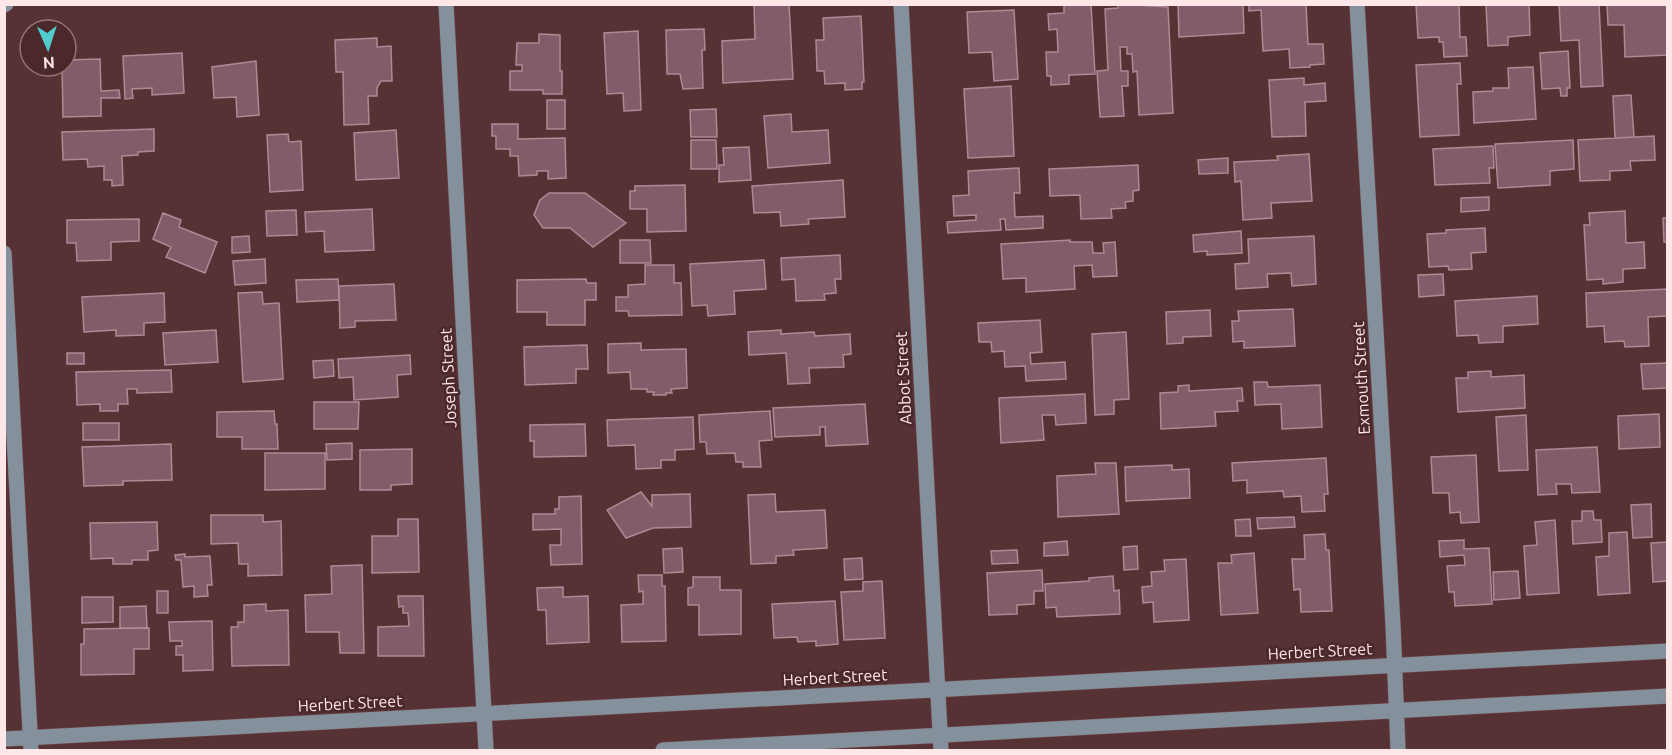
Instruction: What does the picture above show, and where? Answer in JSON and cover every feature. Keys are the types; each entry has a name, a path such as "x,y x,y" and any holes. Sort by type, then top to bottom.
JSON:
{"street":[{"name":"Joseph Street","path":"446,4 486,750"},
{"name":"Abbot Street","path":"901,4 941,743"},
{"name":"Exmouth Street","path":"1357,4 1398,750"},
{"path":"4,253 30,744"},
{"name":"Herbert Street","path":"4,739 30,744 484,714 1668,651"},
{"path":"663,750 941,743 1396,711 1668,696"}],"building":[{"path":"754,4 789,4 793,79 723,83 722,41 755,39"},
{"path":"1091,4 1095,74 1069,75 1069,84 1051,85 1051,76 1047,76 1046,52 1058,52 1057,29 1049,30 1048,14 1064,13 1064,5"},
{"path":"1118,4 1168,7 1173,113 1139,115 1137,71 1133,72 1132,54 1127,54 1127,47 1120,47 1121,71 1128,71 1128,86 1122,86 1124,116 1100,117 1097,71 1108,70 1105,9 1118,8"},
{"path":"1178,4 1243,4 1244,33 1179,37"},
{"path":"1249,4 1306,4 1308,44 1323,44 1324,64 1290,68 1289,49 1263,51 1261,10 1249,11"},
{"path":"1416,4 1459,4 1460,37 1466,37 1467,56 1444,57 1443,42 1439,42 1439,37 1418,38"},
{"path":"1486,4 1529,4 1530,35 1508,37 1508,45 1488,46"},
{"path":"1559,4 1599,4 1603,86 1581,87 1579,40 1561,41"},
{"path":"1607,4 1668,4 1668,55 1625,57 1624,25 1608,25"},
{"path":"1014,10 1018,79 994,81 992,52 969,53 967,12"},
{"path":"861,16 864,82 862,82 862,89 845,90 845,83 825,84 824,71 817,71 816,40 824,40 823,18"},
{"path":"704,29 703,88 683,89 680,74 667,74 666,30"},
{"path":"638,31 641,110 624,111 623,93 607,94 604,33"},
{"path":"539,34 560,35 562,94 543,94 543,90 510,90 510,71 522,71 522,65 516,65 517,43 539,43"},
{"path":"377,38 377,47 391,46 392,81 381,81 377,88 377,96 368,96 369,124 344,125 343,72 336,72 335,40"},
{"path":"1568,51 1570,88 1567,88 1567,96 1561,96 1560,88 1542,89 1540,53"},
{"path":"182,53 184,93 152,95 152,88 132,89 133,98 125,99 123,56"},
{"path":"100,59 101,91 119,90 120,98 101,98 101,116 63,117 62,78 78,78 78,60"},
{"path":"256,61 259,115 237,117 236,97 214,98 212,67"},
{"path":"1460,63 1461,84 1457,84 1459,135 1420,137 1416,65"},
{"path":"1533,67 1536,119 1474,123 1473,92 1509,88 1508,68"},
{"path":"1304,78 1304,85 1325,83 1326,101 1305,102 1306,136 1272,137 1269,80"},
{"path":"1011,86 1014,156 968,158 964,89"},
{"path":"1631,95 1634,137 1615,138 1613,96"},
{"path":"547,100 565,100 565,129 547,129"},
{"path":"716,109 717,137 691,137 690,110"},
{"path":"791,114 792,132 828,130 830,163 768,168 764,116"},
{"path":"492,124 518,124 518,139 565,138 566,178 548,179 548,171 537,171 537,175 519,176 518,156 510,156 510,149 496,149 496,136 492,136"},
{"path":"154,129 154,151 122,156 123,185 112,186 112,180 104,180 104,166 88,167 87,159 63,160 62,132"},
{"path":"396,130 399,178 356,180 354,133"},
{"path":"288,134 289,142 301,141 303,190 270,192 267,135"},
{"path":"1654,136 1655,160 1630,161 1631,170 1610,171 1610,180 1580,181 1578,140"},
{"path":"691,140 716,140 717,169 691,169"},
{"path":"1573,140 1574,169 1550,171 1550,185 1498,188 1495,144"},
{"path":"1493,146 1494,168 1489,168 1490,183 1435,185 1433,149"},
{"path":"749,147 751,180 719,182 719,165 724,165 723,148"},
{"path":"1309,154 1312,201 1271,203 1272,218 1243,220 1241,181 1235,182 1234,162 1278,160 1277,156"},
{"path":"1228,158 1228,173 1199,174 1198,160"},
{"path":"1138,165 1139,190 1133,191 1133,201 1125,202 1126,208 1111,209 1112,218 1081,219 1080,195 1050,196 1049,169"},
{"path":"1019,168 1020,193 1014,193 1015,217 1043,216 1043,228 1006,230 1005,219 1000,219 1001,230 948,233 947,222 976,220 976,215 954,216 953,196 969,195 968,171"},
{"path":"843,180 845,217 808,219 809,224 781,226 780,212 754,213 752,186"},
{"path":"685,185 686,231 647,232 647,209 630,209 630,191 635,191 635,186"},
{"path":"549,193 585,193 626,223 593,247 570,228 543,228 534,215 540,200"},
{"path":"1489,197 1489,210 1461,212 1461,198"},
{"path":"372,209 374,250 325,252 324,231 306,232 305,212"},
{"path":"296,210 297,235 267,236 266,211"},
{"path":"1625,211 1626,243 1644,242 1645,268 1623,269 1623,282 1603,284 1603,279 1587,280 1584,225 1590,225 1589,213"},
{"path":"163,213 181,220 179,227 217,242 205,273 166,257 171,247 153,239"},
{"path":"1663,218 1668,218 1668,242 1664,242"},
{"path":"139,219 139,241 111,242 111,260 77,261 76,243 67,243 67,220"},
{"path":"1485,228 1486,252 1471,253 1472,269 1449,270 1448,266 1429,267 1427,234 1446,233 1446,230"},
{"path":"1241,231 1242,253 1207,255 1207,251 1194,252 1193,235"},
{"path":"249,236 250,252 232,253 232,237"},
{"path":"1314,236 1316,284 1292,286 1291,273 1267,274 1268,287 1236,289 1235,264 1249,263 1248,239"},
{"path":"620,240 650,240 651,263 620,263"},
{"path":"1070,240 1070,242 1092,242 1093,253 1104,253 1103,243 1115,242 1117,276 1093,277 1092,265 1074,266 1075,289 1026,292 1026,278 1003,279 1001,244"},
{"path":"840,255 841,279 835,279 836,293 824,294 825,300 796,301 795,279 782,280 781,258"},
{"path":"265,259 266,283 235,285 233,261"},
{"path":"764,260 766,289 734,291 735,314 708,316 707,305 692,306 690,264"},
{"path":"645,265 674,265 674,283 681,283 682,315 629,316 628,311 616,311 616,297 628,297 628,285 645,284"},
{"path":"1443,274 1444,295 1419,297 1418,275"},
{"path":"338,279 339,300 297,302 296,280"},
{"path":"586,279 587,283 596,283 596,300 585,300 585,325 547,325 547,312 517,312 517,280"},
{"path":"394,284 396,320 355,321 355,327 340,328 339,286"},
{"path":"1668,289 1668,316 1648,317 1649,346 1625,347 1624,341 1605,342 1604,326 1587,327 1586,293"},
{"path":"262,292 263,304 279,303 283,379 243,382 238,293"},
{"path":"164,293 165,322 144,323 144,335 116,336 116,330 84,332 82,297"},
{"path":"1537,296 1538,324 1503,326 1503,342 1479,343 1478,335 1457,336 1455,301"},
{"path":"1293,309 1295,346 1244,348 1244,341 1233,342 1232,321 1239,321 1238,311"},
{"path":"1210,310 1211,336 1183,337 1183,343 1167,344 1166,312"},
{"path":"1040,320 1042,352 1030,353 1031,364 1065,362 1066,379 1026,381 1025,366 1005,367 1004,351 992,352 991,342 979,342 978,323"},
{"path":"216,330 218,362 165,365 163,333"},
{"path":"781,330 781,334 814,332 815,336 850,334 851,354 843,355 844,367 809,368 810,383 788,384 786,353 749,355 748,332"},
{"path":"1126,332 1129,399 1114,400 1114,414 1095,415 1092,334"},
{"path":"641,343 641,350 686,349 687,388 671,389 672,393 666,393 666,395 653,395 654,392 647,392 647,389 631,389 630,372 608,373 608,344"},
{"path":"587,345 588,369 576,369 576,383 525,385 524,347"},
{"path":"67,353 84,353 84,364 67,364"},
{"path":"410,355 411,374 397,375 398,397 354,400 353,377 339,378 338,359"},
{"path":"333,360 334,376 314,378 313,361"},
{"path":"1668,363 1668,388 1643,389 1641,364"},
{"path":"171,370 172,392 137,393 137,389 127,389 128,404 118,404 118,411 100,411 100,404 77,405 76,372"},
{"path":"1491,371 1491,377 1524,375 1525,408 1458,412 1456,378 1468,378 1468,372"},
{"path":"1254,382 1267,382 1268,387 1320,385 1322,427 1282,429 1281,404 1255,405"},
{"path":"1189,385 1189,391 1242,388 1243,401 1237,401 1238,411 1215,412 1216,426 1161,429 1160,393 1178,392 1178,386"},
{"path":"1085,394 1086,423 1056,425 1055,415 1042,415 1044,440 1001,443 999,398"},
{"path":"314,402 359,402 358,429 314,429"},
{"path":"865,404 868,444 826,446 825,427 820,427 820,435 775,437 773,408"},
{"path":"274,411 278,449 242,449 242,437 217,437 217,412"},
{"path":"770,411 772,440 759,441 761,467 743,467 743,462 736,462 735,453 707,454 706,442 700,442 699,415"},
{"path":"1659,414 1660,447 1619,449 1618,416"},
{"path":"1526,415 1528,470 1499,471 1496,417"},
{"path":"693,417 694,449 675,450 675,460 661,460 661,468 636,469 635,445 608,446 607,420"},
{"path":"83,423 119,423 119,440 83,440"},
{"path":"585,424 586,456 534,457 534,441 530,441 530,425"},
{"path":"352,443 352,459 327,460 326,444"},
{"path":"171,444 172,480 123,481 123,485 84,486 82,447"},
{"path":"1597,447 1600,492 1572,493 1571,484 1556,484 1557,494 1538,495 1536,450"},
{"path":"412,449 412,484 391,485 391,490 360,490 360,450"},
{"path":"265,453 325,453 325,489 265,490"},
{"path":"1476,455 1479,522 1461,523 1460,512 1450,513 1449,493 1433,493 1431,457"},
{"path":"1326,458 1328,494 1324,494 1325,511 1302,512 1301,496 1284,497 1283,491 1247,493 1247,480 1233,481 1232,463"},
{"path":"1095,463 1116,463 1119,514 1058,517 1057,476 1096,474"},
{"path":"1172,465 1172,470 1189,469 1190,498 1126,501 1125,467"},
{"path":"641,492 652,506 652,495 690,494 691,527 653,528 626,538 607,510"},
{"path":"775,494 776,512 825,510 827,548 793,550 794,555 776,556 776,563 751,564 748,495"},
{"path":"581,496 582,564 551,565 550,545 561,545 561,529 533,530 533,514 555,514 555,509 559,509 559,497"},
{"path":"1651,504 1652,537 1633,538 1631,505"},
{"path":"1582,511 1593,511 1594,520 1601,520 1602,542 1573,544 1572,521 1582,521"},
{"path":"211,515 263,515 263,522 281,521 282,575 248,576 248,564 239,564 238,543 211,544"},
{"path":"1294,517 1295,527 1258,529 1257,518"},
{"path":"398,519 418,519 419,572 372,573 372,536 398,536"},
{"path":"1250,519 1251,536 1236,536 1235,520"},
{"path":"1555,520 1559,593 1527,595 1524,546 1537,545 1535,522"},
{"path":"157,522 158,550 148,551 148,560 132,560 132,564 113,564 113,558 91,559 90,523"},
{"path":"1627,532 1630,593 1598,595 1596,557 1609,556 1609,533"},
{"path":"1325,534 1326,550 1329,550 1332,611 1301,612 1300,589 1294,590 1292,559 1305,559 1304,535"},
{"path":"1464,540 1464,549 1489,548 1492,604 1455,606 1454,592 1449,592 1447,566 1465,565 1464,555 1440,557 1439,541"},
{"path":"1067,541 1068,555 1044,556 1044,543"},
{"path":"1668,542 1668,581 1653,582 1651,543"},
{"path":"1137,546 1138,569 1124,570 1123,547"},
{"path":"682,548 683,572 664,573 663,549"},
{"path":"1017,550 1018,563 992,564 991,551"},
{"path":"1254,553 1258,613 1221,615 1218,563 1232,563 1231,555"},
{"path":"185,554 185,557 210,556 212,585 207,585 208,596 194,597 194,586 183,587 181,560 176,560 175,555"},
{"path":"862,558 863,579 845,580 844,559"},
{"path":"1186,559 1189,620 1154,622 1153,602 1143,603 1142,587 1152,586 1151,572 1165,571 1164,560"},
{"path":"362,565 364,653 340,653 339,632 306,632 305,595 332,594 331,566"},
{"path":"1042,570 1043,591 1034,591 1034,604 1017,605 1017,614 989,615 987,573"},
{"path":"1518,571 1520,598 1494,600 1493,572"},
{"path":"638,575 662,575 662,586 665,586 666,641 622,642 621,605 643,604 643,591 639,592"},
{"path":"1113,576 1114,591 1119,590 1120,614 1057,617 1056,607 1046,608 1045,584 1089,581 1089,578"},
{"path":"693,577 720,577 720,590 741,590 741,634 699,635 699,605 688,605 688,588 693,587"},
{"path":"882,581 885,638 844,640 841,592 863,591 863,582"},
{"path":"563,587 563,597 588,596 589,642 547,644 546,610 538,610 537,588"},
{"path":"157,591 168,591 168,613 157,613"},
{"path":"398,596 423,596 424,656 378,656 378,627 409,626 408,613 403,613 403,606 399,607"},
{"path":"82,597 113,597 113,622 82,623"},
{"path":"835,601 838,644 816,646 816,641 798,642 797,637 774,638 772,604"},
{"path":"266,604 266,611 288,610 289,665 232,666 231,627 238,627 238,622 244,622 244,605"},
{"path":"146,606 147,628 120,628 120,607"},
{"path":"212,621 213,670 183,671 183,655 176,655 176,646 182,646 182,641 170,641 169,622"},
{"path":"149,628 149,649 134,649 134,674 81,675 81,644 84,644 84,629"}]}
